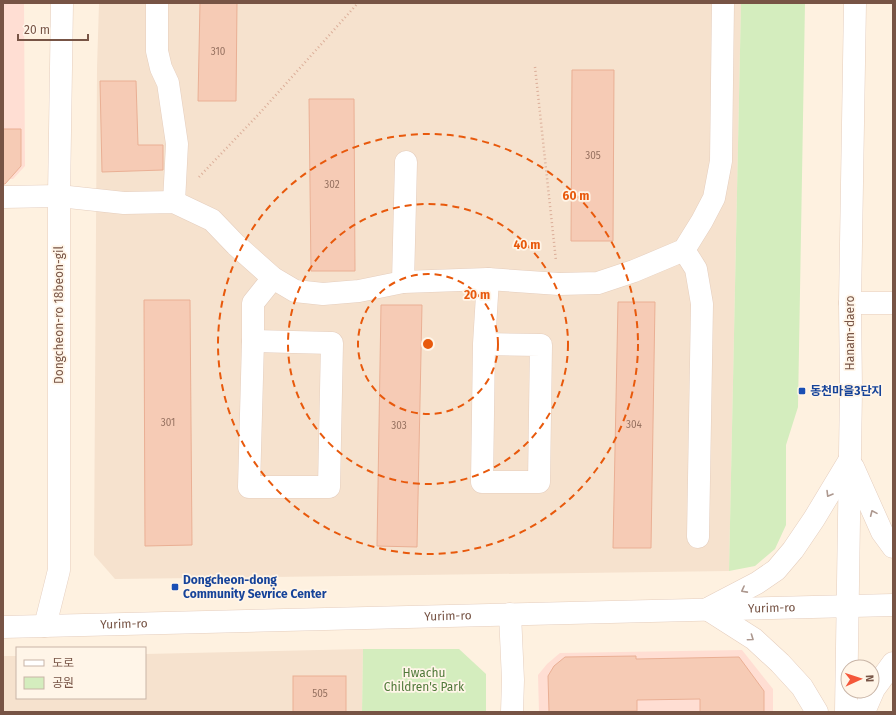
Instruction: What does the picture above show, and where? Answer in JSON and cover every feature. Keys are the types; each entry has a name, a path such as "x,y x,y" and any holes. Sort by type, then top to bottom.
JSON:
{"street":[{"name":"Dongcheon-ro 18beon-gil","path":"46,626 59,570 59,196 62,3"},
{"path":"157,3 157,51 161,68 168,83 177,144 174,202"},
{"path":"3,197 59,196 124,203 174,202 212,220 236,245 273,278 295,291 323,294 359,291 403,282 488,279 558,284 598,283 634,271 684,250 714,198 721,161 723,3"},
{"name":"Hanam-daero","path":"846,712 855,3"},
{"path":"403,282 406,162"},
{"path":"684,250 696,269 702,304 698,537"},
{"path":"253,341 332,343 329,487 249,487 253,303 273,278"},
{"path":"484,344 541,345 539,482 482,482 484,344 488,279"},
{"path":"850,303 893,303"},
{"path":"850,461 882,532 893,546"},
{"path":"818,712 802,688 780,663 754,639 707,609 757,583 776,570 793,550 850,461"},
{"name":"Yurim-ro","path":"3,627 893,605"},
{"path":"510,614 512,712"},
{"path":"864,712 874,689 893,663"}],"path":[{"path":"174,202 258,115 358,3"},
{"path":"535,67 558,284"}],"shaded area":[{"path":"3,3 24,3 25,166 13,179 3,179"},
{"path":"99,3 741,3 729,571 115,579 94,555 97,68"},
{"path":"363,649 362,712 3,712 3,656 16,656 16,699 146,699 146,654"},
{"path":"742,650 773,689 773,712 539,712 538,675 547,664 560,653"}],"green space":[{"path":"741,3 805,3 798,407 786,445 786,525 775,549 755,566 729,571"},
{"name":"Hwachu Children's Park","path":"363,649 459,649 486,674 486,712 362,712"}],"building":[{"path":"200,3 237,3 236,101 198,101"},
{"path":"572,70 614,70 613,241 571,241"},
{"path":"100,81 136,81 138,145 163,145 163,170 102,172"},
{"path":"309,99 354,99 355,271 311,271"},
{"path":"3,129 21,129 21,166 5,184 3,184"},
{"path":"144,300 190,300 192,545 145,546"},
{"path":"618,302 655,302 651,548 613,548"},
{"path":"381,305 422,305 417,547 377,546"},
{"path":"636,656 636,659 739,657 764,691 764,712 700,712 700,699 637,700 637,711 549,712 548,676 554,666 565,657"},
{"path":"293,676 346,676 346,712 293,712"}],"place":[{"name":"동천마을3단지","path":"802,391"},
{"name":"Dongcheon-dong Community Sevrice Center","path":"175,587"}]}
